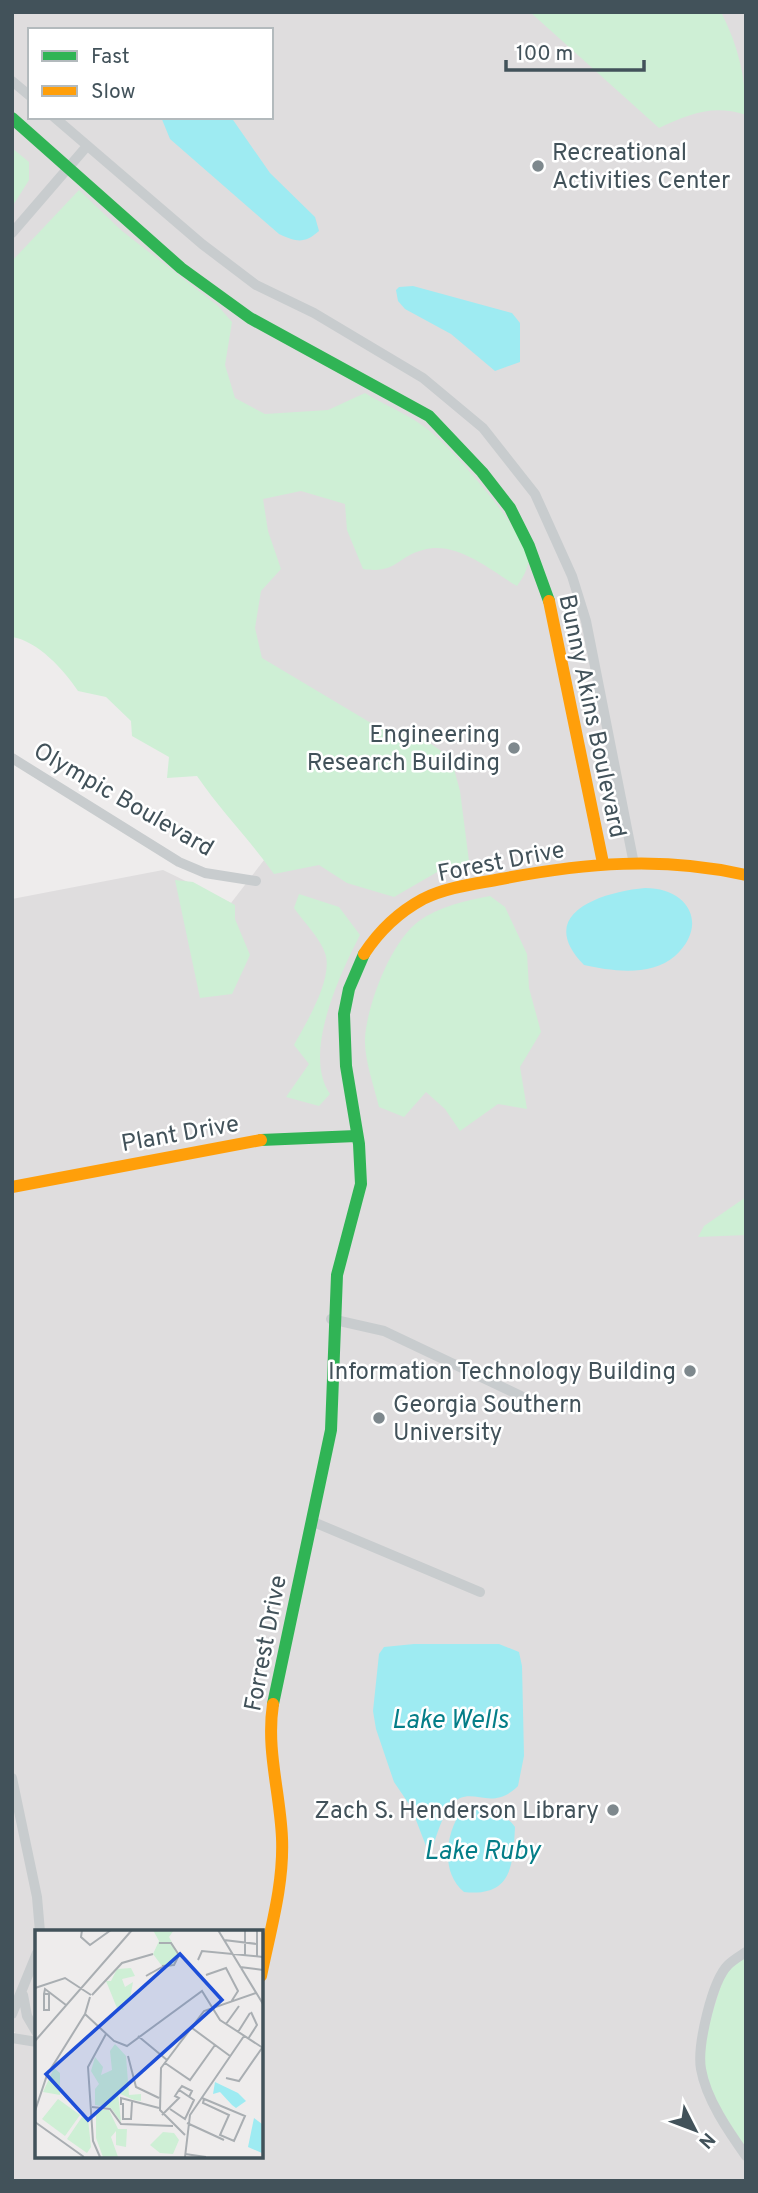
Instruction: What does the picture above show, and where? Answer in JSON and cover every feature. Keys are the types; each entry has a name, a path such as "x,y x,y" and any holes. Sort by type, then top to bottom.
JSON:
{"street":[{"path":"12,81 28,94"},
{"name":"Bunny Akins Boulevard","path":"12,118 181,268 250,318 429,416 482,472 510,508 529,546 552,608 603,863"},
{"name":"Bunny Akins Boulevard","path":"56,119 202,244 256,285 314,313 423,378 483,428 535,494 567,563 586,621 633,859"},
{"path":"12,233 87,146"},
{"name":"Olympic Boulevard","path":"12,758 179,862 205,873 256,881"},
{"name":"Forest Drive","path":"331,1319 337,1270 358,1203 362,1171 345,1063 346,1001 359,963 381,931 405,911 445,890 603,863 633,859 689,863 746,875"},
{"name":"Plant Drive","path":"12,1187 258,1140 356,1136"},
{"path":"331,1319 384,1331 521,1396"},
{"name":"Forrest Drive","path":"262,1971 278,1884 282,1839 269,1752 271,1724 331,1432 331,1319"},
{"path":"311,1521 480,1592"},
{"path":"12,1778 37,1897 40,1930"},
{"path":"746,1952 727,1966 712,2000 702,2046 701,2069 714,2102 746,2157"},
{"path":"12,2014 35,1958"},
{"path":"23,1991 27,2016 35,2030"},
{"path":"12,2038 35,2042"}],"shaded area":[{"name":"Georgia Southern University","path":"12,12 746,12 746,2181 12,2181 12,2039 15,2032 12,2031 12,899 163,870 231,903 311,799 12,510"}],"green space":[{"path":"530,12 721,12 740,62 746,115 722,110 701,112 659,128"},
{"path":"12,148 29,162 29,180 12,207"},
{"path":"79,190 122,231 218,306 232,322 225,365 235,398 265,414 328,410 365,393 412,418 438,438 482,486 520,538 528,561 517,586 472,558 448,549 423,550 390,567 363,569 347,530 345,504 301,491 263,499 268,531 281,569 261,591 255,628 262,658 381,729 417,734 451,758 460,791 470,869 439,871 394,897 347,883 319,865 274,874 197,776 167,778 169,757 132,736 131,721 106,697 78,691 41,650 12,637 12,261"},
{"path":"175,880 193,882 235,905 235,919 250,955 232,994 200,998"},
{"path":"299,894 339,907 360,935 327,1014 320,1058 322,1077 330,1094 319,1106 286,1097 309,1064 294,1045 317,1000 326,975 327,963 319,941 294,908"},
{"path":"490,896 505,907 527,954 529,988 541,1032 520,1067 527,1109 498,1104 460,1131 445,1109 426,1092 404,1117 379,1107 368,1064 365,1038 370,1009 390,958 409,930 427,916 453,905"},
{"path":"746,1197 746,1235 698,1237 704,1226"},
{"path":"746,1952 746,2156 709,2092 702,2046 727,1966"}],"water":[{"path":"162,119 232,119 270,173 315,217 319,231 300,240 279,234 170,139"},
{"path":"413,286 512,313 520,323 520,362 495,371 451,334 405,309 398,301 396,290 399,287"},
{"path":"645,888 673,894 683,901 692,921 691,932 685,944 665,963 643,970 606,969 584,965 570,947 566,932 570,919 579,909 593,901 628,890"},
{"name":"Lake Wells","path":"414,1644 499,1644 519,1652 522,1666 524,1756 518,1786 505,1796 462,1797 452,1804 433,1847 426,1846 411,1807 394,1782 376,1729 373,1711 379,1654 384,1647"},
{"name":"Lake Ruby","path":"477,1804 506,1818 515,1827 513,1854 507,1876 501,1884 480,1892 464,1892 451,1874 449,1841 461,1811"}],"traffic: fast":[{"path":"12,118 181,268 250,318 429,416 482,472 510,508 529,546 549,601"},
{"path":"273,1704 331,1430 337,1275 361,1184 359,1144 346,1066 344,1014 349,989 364,954"},
{"path":"261,1140 356,1136"}],"traffic: slow":[{"path":"549,601 603,863"},
{"path":"364,954 383,930 406,910 432,895 461,886 532,873 623,864 684,865 746,875"},
{"path":"12,1187 261,1140"},
{"path":"262,1971 276,1908 282,1856 281,1821 271,1738 273,1704"}],"place":[{"name":"Recreational Activities Center","path":"538,166"},
{"name":"Engineering Research Building","path":"514,748"},
{"name":"Information Technology Building","path":"690,1371"},
{"name":"Georgia Southern University","path":"379,1418"},
{"name":"Zach S. Henderson Library","path":"613,1810"}]}
